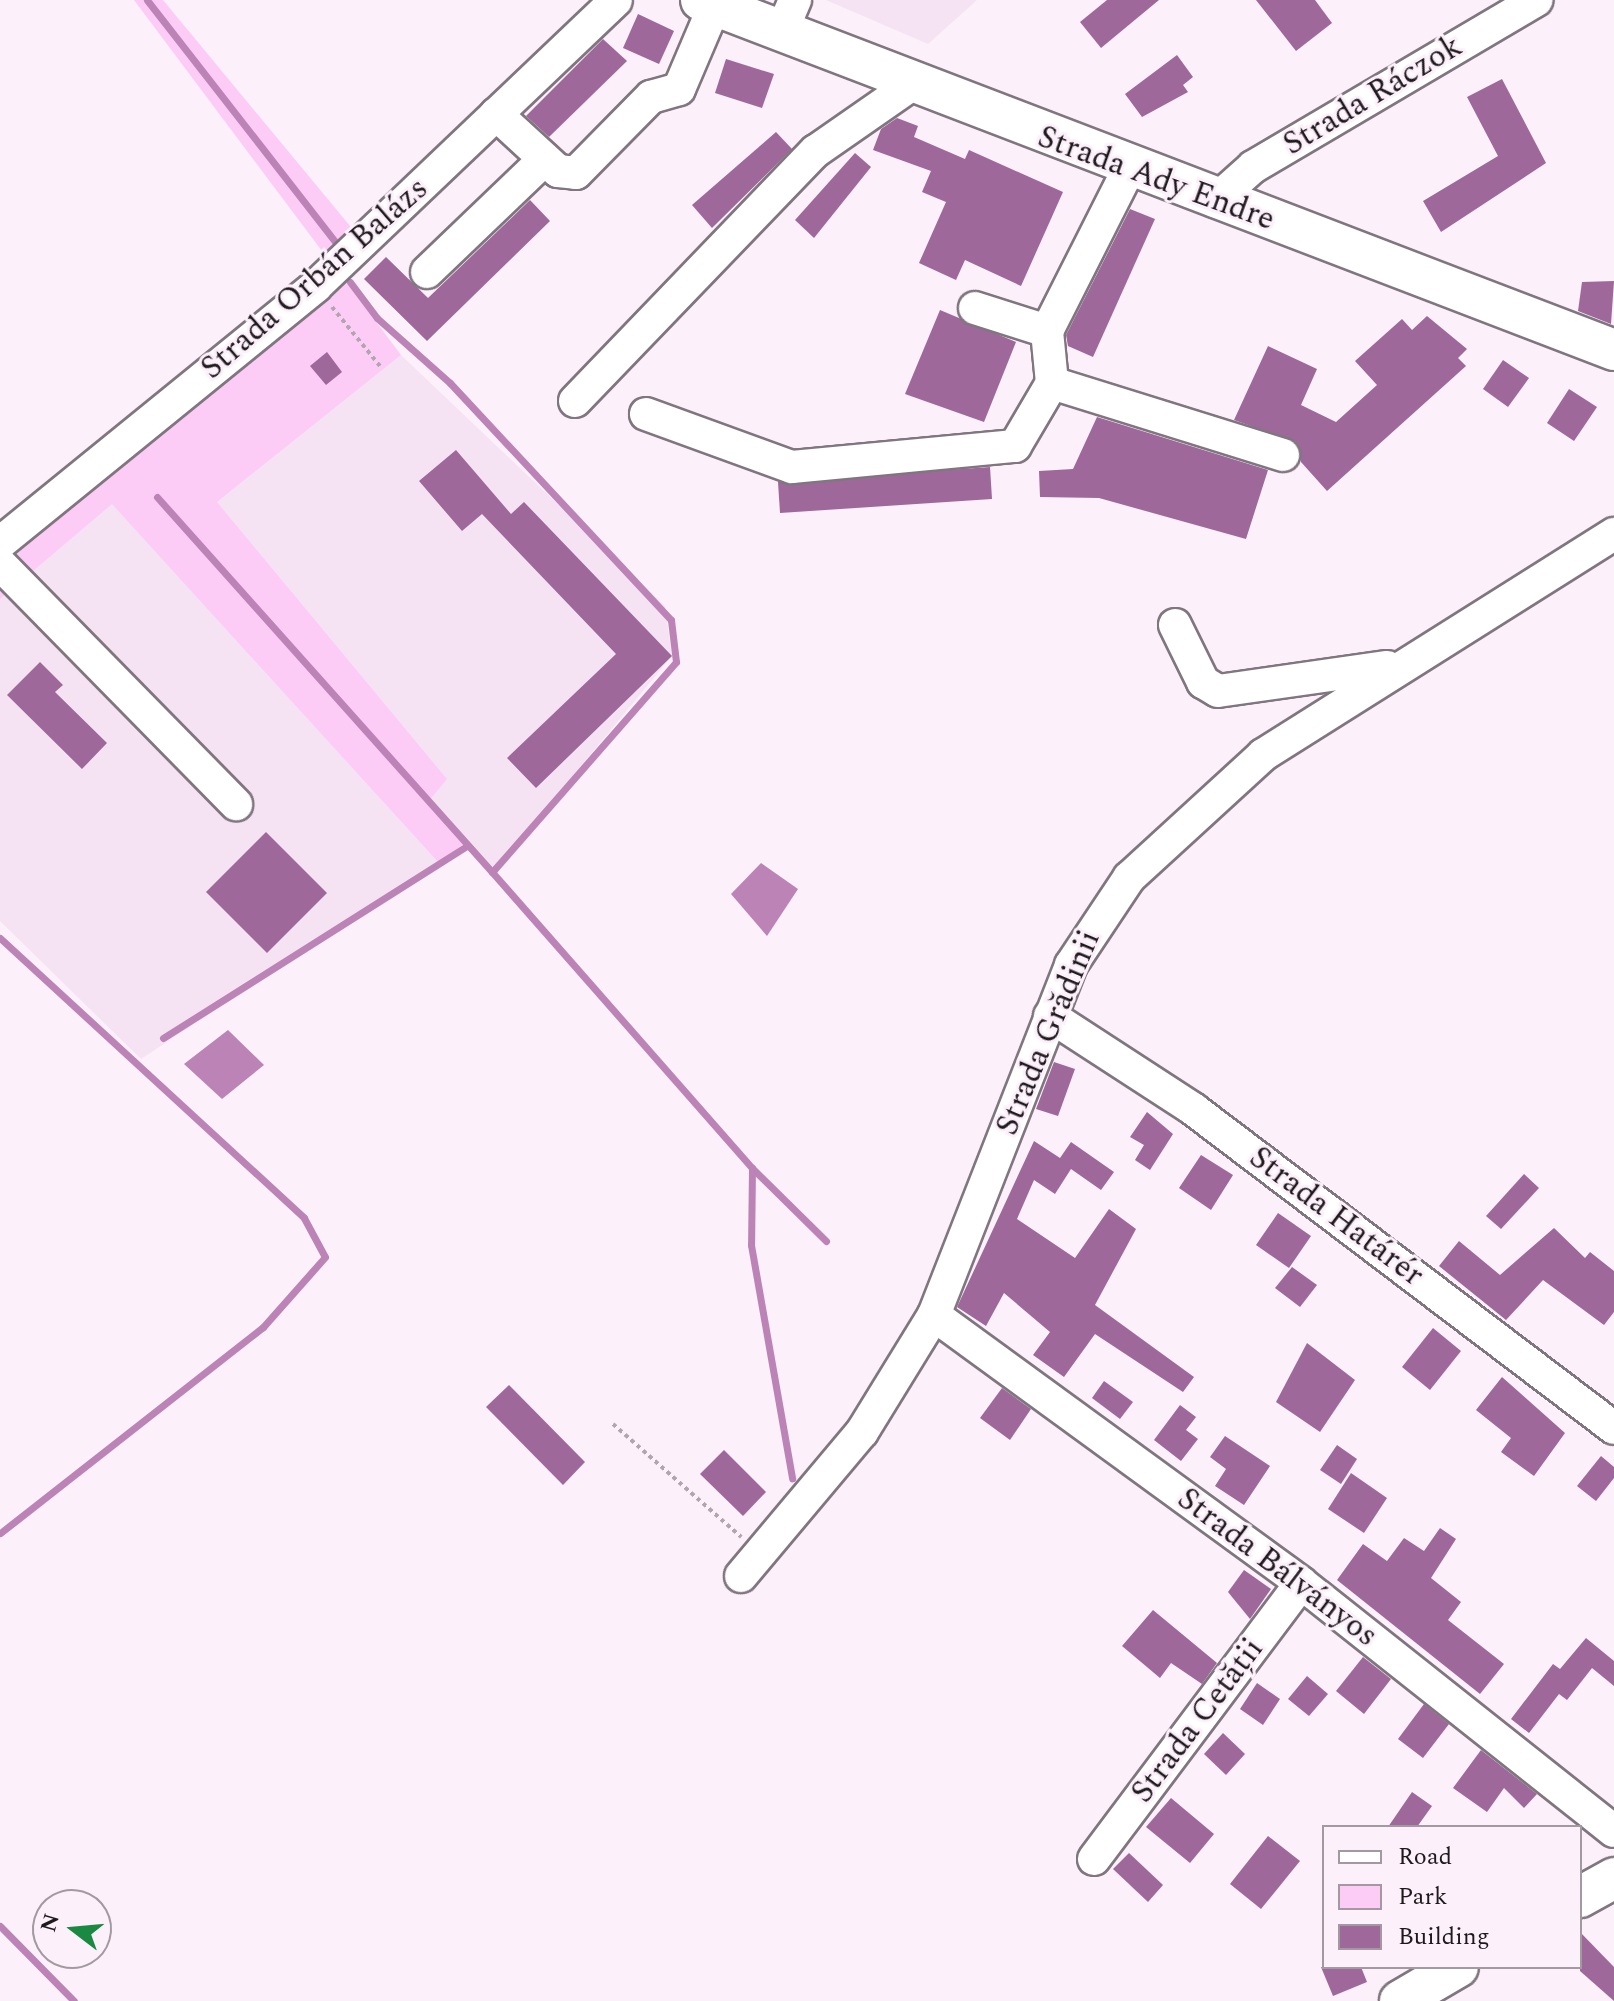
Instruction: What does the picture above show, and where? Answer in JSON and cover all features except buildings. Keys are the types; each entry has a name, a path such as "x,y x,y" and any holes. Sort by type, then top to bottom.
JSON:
{"main road":[{"name":"Strada Ady Endre","path":"707,4 788,17 911,85 1614,350"},
{"path":"1582,1896 1614,1878"},
{"path":"1400,2001 1455,1969"}],"street":[{"name":"Strada Orbán Balázs","path":"0,543 316,286 616,0"},
{"name":"Strada Ráczok","path":"1215,201 1253,167 1537,0"},
{"path":"496,114 545,159 576,173 651,97 679,89 707,4"},
{"path":"575,401 816,151 911,85"},
{"path":"427,272 545,159"},
{"path":"646,414 792,467 1015,446 1052,383 1047,331 1129,169"},
{"path":"975,308 1047,331"},
{"path":"1052,383 1283,455"},
{"name":"Strada Grădinii","path":"741,1576 862,1432 934,1315 1050,1016 1087,934 1159,845 1263,755 1394,666 1614,534"},
{"path":"0,564 236,804"},
{"path":"1175,625 1203,682 1218,691 1394,666"},
{"name":"Strada Határér","path":"1050,1016 1193,1109 1614,1428"},
{"name":"Strada Bálványos","path":"934,1315 1301,1583 1614,1831"},
{"name":"Strada Cetății","path":"1094,1859 1301,1583"}],"path":[{"path":"316,286 380,366"},
{"path":"613,1424 722,1523 764,1549"}],"shaded area":[{"path":"826,0 977,0 928,44"},
{"path":"401,355 665,606 672,656 494,871 427,803 446,778 217,502"},
{"path":"112,503 438,862 141,1059 0,921 0,599"},
{"path":"761,863 798,889 767,936 731,894"},
{"path":"228,1030 264,1065 222,1099 184,1064"}],"green space":[{"path":"134,0 163,0 355,232 326,255 401,355 217,502 447,779 427,803 467,842 438,862 112,504 0,599 0,520 325,255"}],"waterway":[{"path":"147,0 337,244"},
{"path":"350,282 377,318 450,383 671,620 676,662 492,872 752,1168 826,1241"},
{"path":"157,497 492,872"},
{"path":"163,1038 467,846"},
{"path":"0,938 304,1218 325,1257 263,1327 0,1533"},
{"path":"752,1168 751,1245 792,1478"},
{"path":"0,1926 74,2001"}]}
